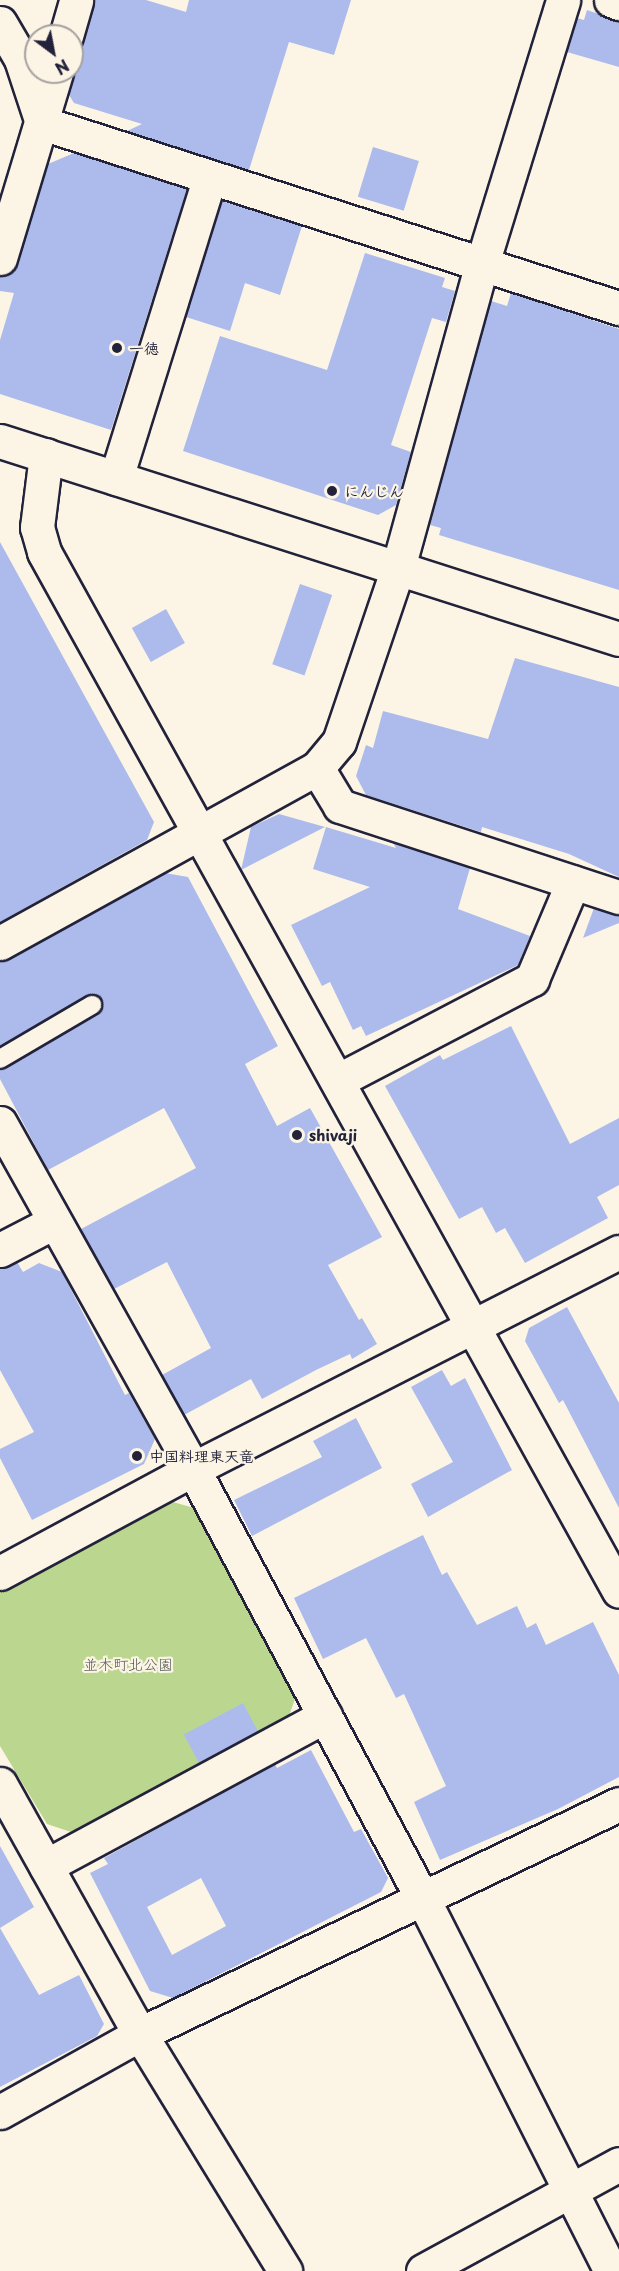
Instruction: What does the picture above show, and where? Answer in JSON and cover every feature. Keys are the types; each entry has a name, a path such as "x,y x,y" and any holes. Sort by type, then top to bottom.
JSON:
{"street":[{"path":"69,24 76,0"},
{"path":"0,943 317,768 339,742 398,568 482,264 563,0"},
{"path":"611,0 619,3"},
{"path":"0,23 21,59 42,123"},
{"path":"0,258 53,84"},
{"path":"42,123 619,308"},
{"path":"116,478 210,177"},
{"path":"0,441 619,639"},
{"path":"46,455 38,527 44,552 339,1080 619,1591"},
{"path":"317,768 340,806 619,897"},
{"path":"339,1080 532,979 573,882"},
{"path":"0,1123 193,1468 423,1899 568,2190 611,2271"},
{"path":"0,1250 54,1222"},
{"path":"0,1573 193,1468 619,1252"},
{"path":"45,1866 325,1716"},
{"path":"0,1784 140,2034 285,2271"},
{"path":"0,2112 140,2034 619,1804"},
{"path":"423,2271 619,2164"}],"lane":[{"path":"0,1059 92,1005"}],"green space":[{"name":"並木町北公園","path":"173,1502 194,1508 297,1693 288,1719 74,1833 47,1824 0,1746 0,1592"}],"building":[{"path":"95,0 146,0 186,12 189,0 351,0 334,55 289,42 249,170 127,131 142,124 74,103 69,95 71,84 84,84 84,36"},
{"path":"587,10 619,21 619,67 567,52 577,18 584,20"},
{"path":"373,147 419,161 404,211 358,197"},
{"path":"74,153 187,189 111,430 0,394 0,340 14,293 0,291 0,276 12,272 18,263 48,164"},
{"path":"222,201 302,226 280,295 245,283 230,331 186,317"},
{"path":"365,253 445,278 442,287 455,291 446,322 432,318 391,445 411,452 396,505 378,515 183,451 220,336 327,370"},
{"path":"511,293 619,329 619,590 439,535 441,528 430,525 491,301 507,306"},
{"path":"0,542 154,822 147,840 0,922"},
{"path":"300,584 332,595 304,675 272,664"},
{"path":"166,609 185,643 151,662 132,628"},
{"path":"515,658 619,687 619,877 569,854 482,827 481,832 366,795 356,776 366,745 373,748 383,711 488,739"},
{"path":"279,814 325,827 241,870 251,827"},
{"path":"326,827 396,848 393,843 470,868 458,909 530,936 518,965 366,1036 361,1026 353,1030 330,982 322,986 291,925 370,887 313,869"},
{"path":"165,873 188,877 278,1046 245,1064 277,1126 310,1108 382,1237 328,1265 359,1320 362,1318 377,1344 352,1359 350,1354 316,1370 262,1399 251,1379 184,1415 162,1375 211,1348 167,1262 114,1289 81,1229 196,1168 164,1108 48,1170 0,1079 0,1070 98,1015 103,1005 98,996 87,995 0,1046 0,962"},
{"path":"594,908 619,915 619,923 583,938"},
{"path":"511,1026 570,1144 619,1118 619,1185 597,1197 608,1218 525,1263 505,1228 496,1233 482,1207 459,1219 385,1086 440,1055 443,1060"},
{"path":"17,1262 23,1272 39,1263 62,1272 125,1395 129,1393 155,1439 144,1464 32,1520 0,1458 0,1449 34,1432 0,1370 0,1269"},
{"path":"567,1307 619,1403 619,1508 563,1400 559,1403 525,1341 529,1328"},
{"path":"442,1370 451,1386 465,1378 512,1470 428,1517 411,1484 453,1462 411,1387"},
{"path":"356,1418 382,1468 252,1536 234,1500 322,1457 313,1441"},
{"path":"423,1535 442,1575 447,1572 477,1625 517,1606 527,1628 536,1623 546,1645 593,1622 619,1675 619,1777 558,1809 440,1860 414,1802 446,1786 404,1694 396,1698 366,1638 323,1659 294,1598"},
{"path":"243,1703 258,1731 199,1763 184,1734"},
{"path":"311,1750 354,1832 361,1829 388,1878 381,1892 173,1998 150,1991 90,1873 108,1864 104,1858 275,1764 277,1768","holes":["201,1878 226,1926 172,1955 147,1907"]},
{"path":"0,1846 34,1907 0,1928"},
{"path":"0,1928 39,1995 79,1975 104,2024 97,2036 0,2087"}],"place":[{"name":"一徳","path":"117,348"},
{"name":"にんじん","path":"332,491"},
{"name":"shivaji","path":"297,1135"},
{"name":"中国料理東天竜","path":"137,1456"}]}
